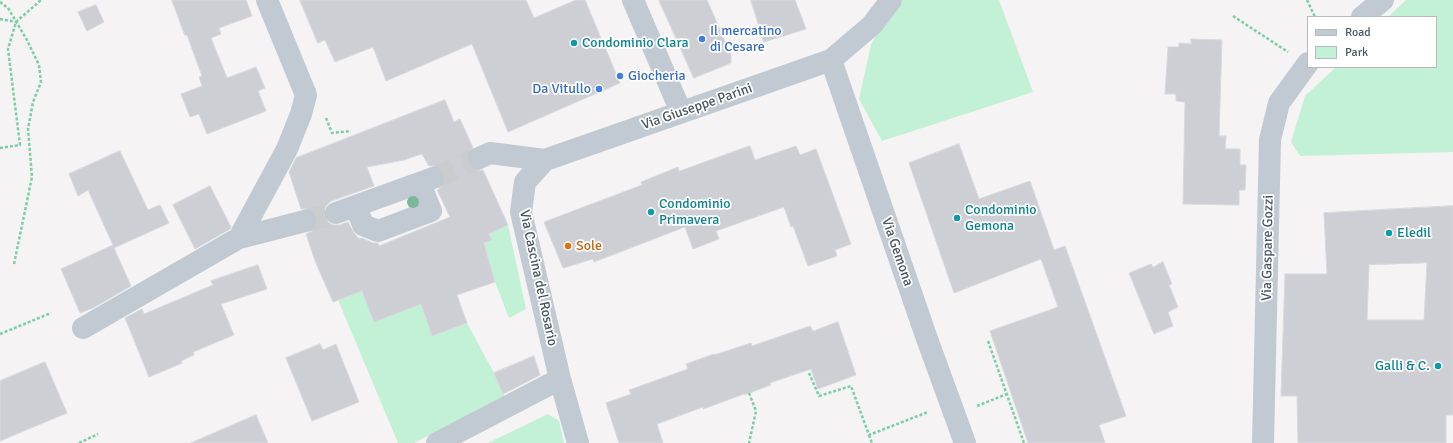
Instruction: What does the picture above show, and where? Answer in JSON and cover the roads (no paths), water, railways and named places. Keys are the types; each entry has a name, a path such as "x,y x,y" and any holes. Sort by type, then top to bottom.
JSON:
{"street":[{"path":"239,238 287,149 301,114 306,95 267,0"},
{"path":"633,0 681,112"},
{"name":"Via Giuseppe Parini","path":"479,158 490,153 545,160 831,60 872,25 891,0"},
{"path":"1363,16 1383,0"},
{"name":"Via Gemona","path":"831,60 926,336 965,443"},
{"name":"Via Gaspare Gozzi","path":"1263,443 1270,140 1279,103 1307,64"},
{"name":"Via Cascina del Rosario","path":"545,160 525,182 521,212 560,379 578,443"},
{"path":"427,180 430,211 378,231 363,226 346,209 427,180"},
{"path":"83,328 239,238 305,221"},
{"path":"437,443 560,379"}],"tunnel":[{"path":"434,178 479,158"},
{"path":"305,221 336,213"}],"place":[{"name":"Il mercatino di Cesare","path":"702,39"},
{"name":"Condominio Clara","path":"574,43"},
{"name":"Giocheria","path":"620,76"},
{"name":"Da Vitullo","path":"599,89"},
{"name":"Condominio Primavera","path":"651,212"},
{"name":"Condominio Gemona","path":"957,218"},
{"name":"Eledil","path":"1389,233"},
{"name":"Sole","path":"568,246"},
{"name":"Galli & C.","path":"1438,366"}]}
